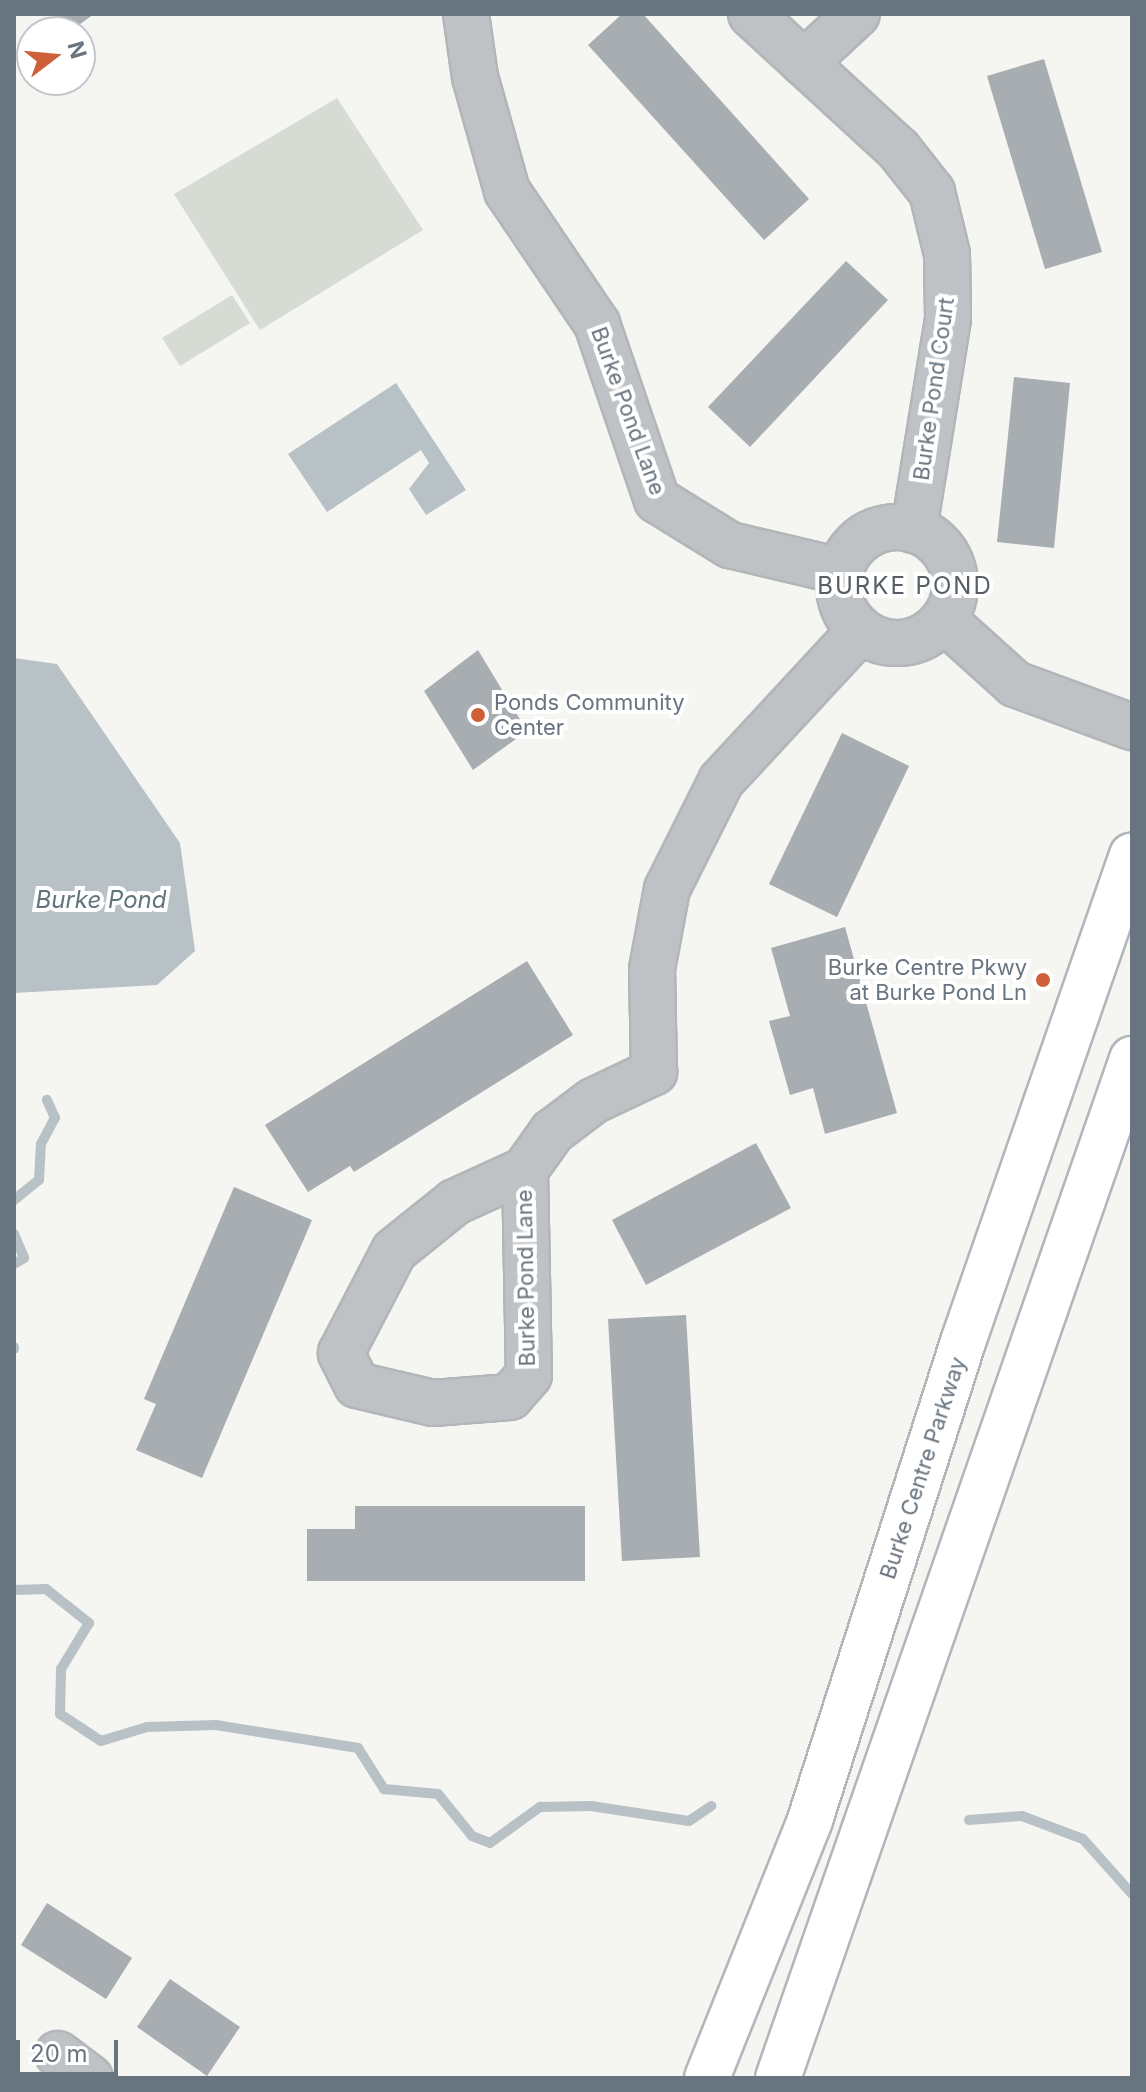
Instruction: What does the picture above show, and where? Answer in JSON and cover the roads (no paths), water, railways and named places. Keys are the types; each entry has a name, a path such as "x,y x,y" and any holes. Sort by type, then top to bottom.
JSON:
{"main road":[{"name":"Burke Centre Parkway","path":"707,2078 810,1820 963,1342 1132,855"},
{"path":"778,2078 1132,1059"}],"street":[{"name":"Burke Pond Lane","path":"466,14 475,77 507,191 597,324 657,500 730,545 840,571"},
{"name":"Burke Pond Court","path":"751,14 898,149 932,192 947,254 948,319 914,530"},
{"path":"804,63 857,14"},
{"path":"914,530 938,544 952,567 955,585 944,620 913,641 895,644 860,631 841,604 840,571 868,534 914,530"},
{"path":"944,620 1015,684 1132,727"},
{"name":"Burke Pond Lane","path":"525,1170 529,1375 510,1397 433,1403 357,1385 341,1353 394,1251 455,1202 525,1170 552,1132 593,1101 654,1072 652,969 667,889 721,781 860,631"}],"water":[{"path":"396,383 466,490 426,515 409,489 429,463 421,450 327,512 288,454"},
{"name":"Burke Pond","path":"14,658 57,664 180,843 195,951 157,985 14,993"}],"waterway":[{"path":"14,1200 39,1180 41,1144 55,1118 47,1100"},
{"path":"14,1234 24,1258 14,1264"},
{"path":"14,1590 46,1589 89,1623 61,1669 60,1714 101,1741 147,1727 216,1725 358,1748 384,1789 438,1794 472,1836 490,1843 540,1807 591,1806 689,1821 711,1806"},
{"path":"969,1820 1022,1816 1083,1839 1132,1894"}],"place":[{"name":"Ponds Community Center","path":"478,715"},
{"name":"Burke Centre Pkwy at Burke Pond Ln","path":"1043,980"}],"district":[{"name":"BURKE POND","path":"905,586"}]}
